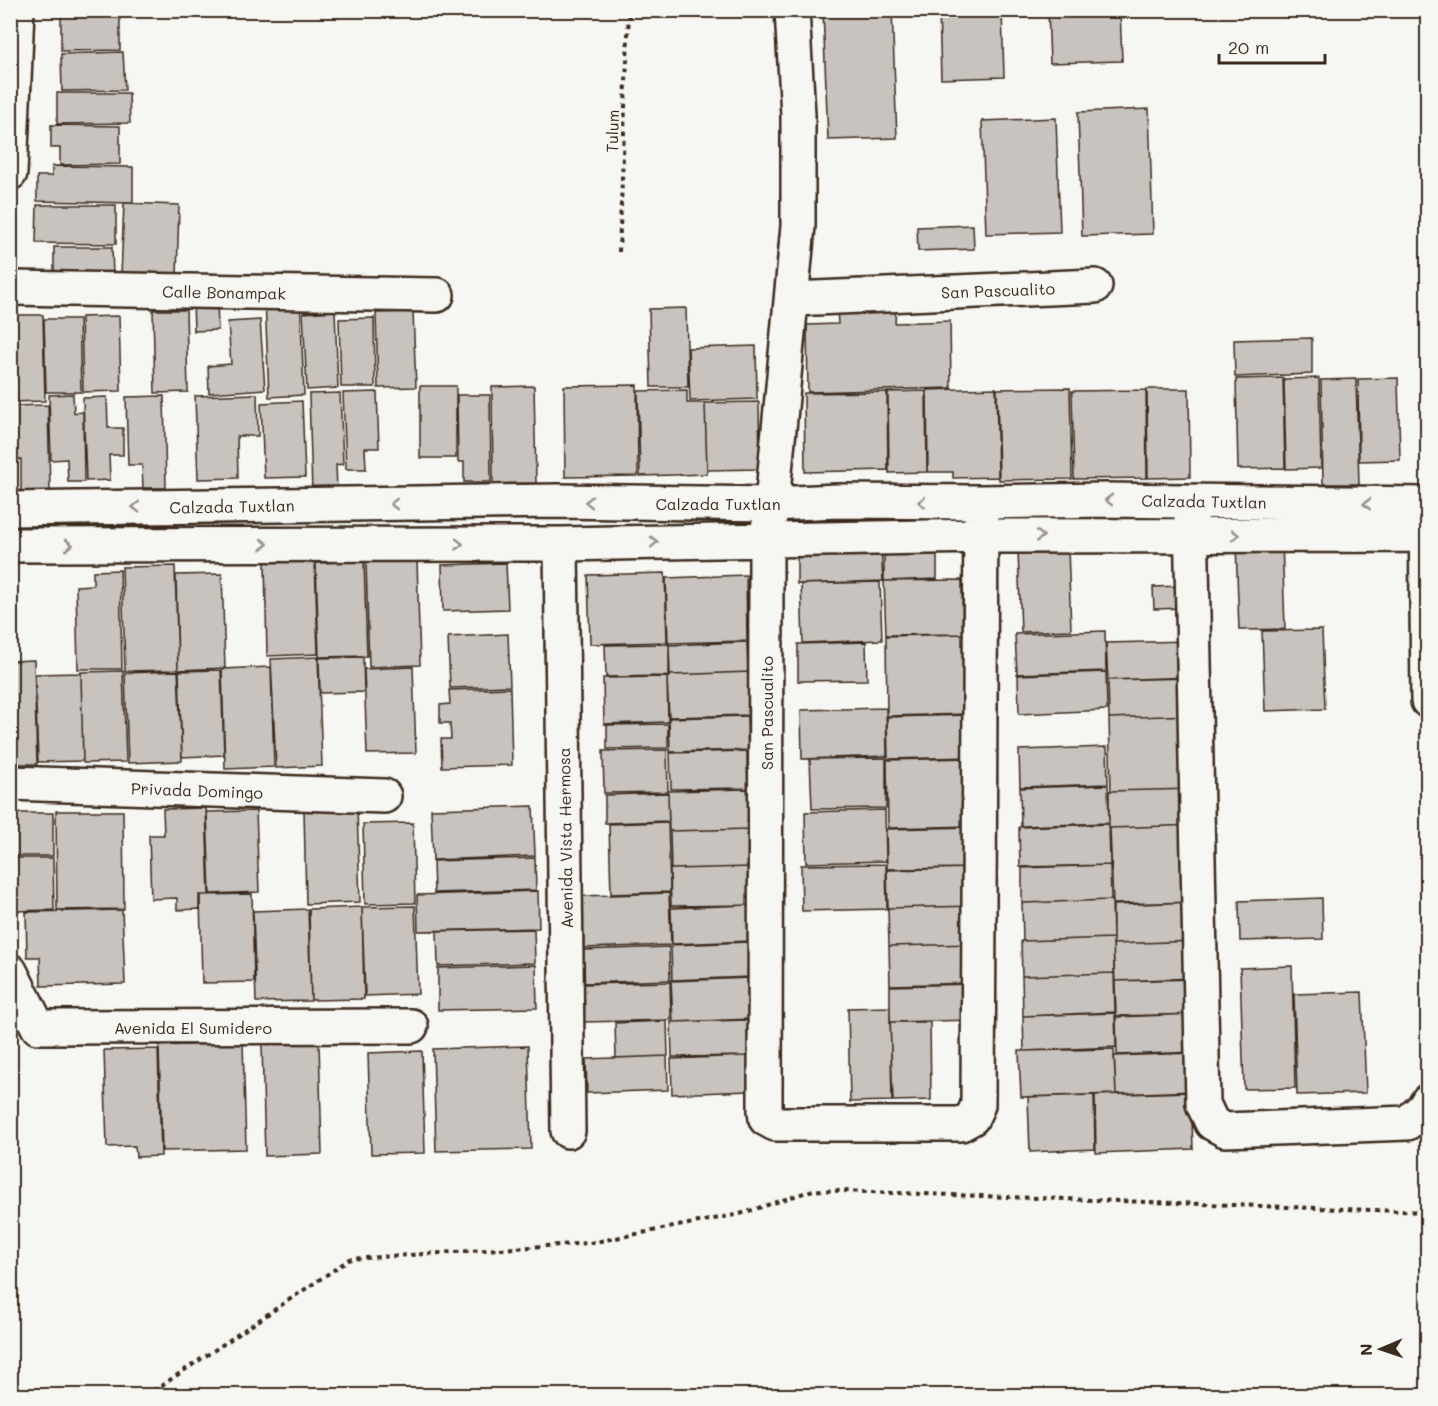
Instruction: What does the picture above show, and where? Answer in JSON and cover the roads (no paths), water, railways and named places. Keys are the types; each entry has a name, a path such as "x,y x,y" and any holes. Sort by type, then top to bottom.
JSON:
{"street":[{"path":"10,173 17,10"},
{"name":"San Pascualito","path":"792,10 798,115 798,226 772,504 766,541 765,1112 766,1119 775,1124 961,1125 972,1118 978,1105 981,537"},
{"name":"San Pascualito","path":"792,299 1095,286"},
{"name":"Calle Bonampak","path":"10,288 437,295"},
{"name":"Calzada Tuxtlan","path":"10,509 558,501 772,504 837,501 1106,500 1191,501 1426,520"},
{"path":"1191,501 1203,1104 1212,1122 1226,1130 1407,1123 1423,1109 1428,1101"},
{"path":"981,502 981,537"},
{"path":"1426,520 1428,701"},
{"name":"Calzada Tuxtlan","path":"10,545 561,544 1191,535 1426,520"},
{"name":"Avenida Vista Hermosa","path":"561,544 568,1131"},
{"name":"Privada Domingo","path":"10,783 384,796"},
{"name":"Avenida El Sumidero","path":"10,971 38,1027 411,1026"}]}
